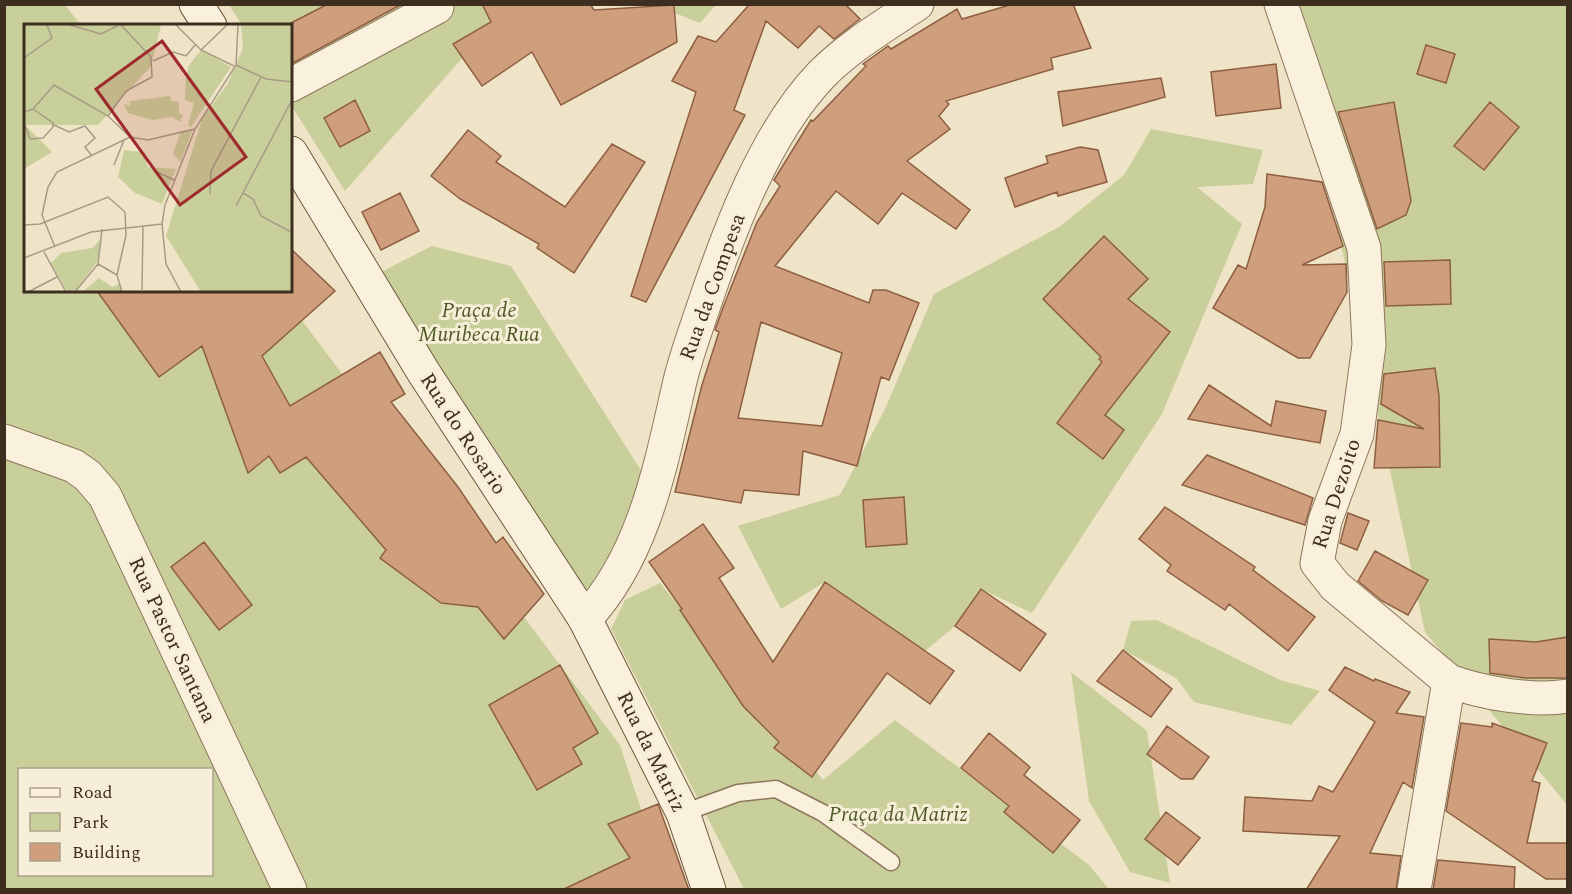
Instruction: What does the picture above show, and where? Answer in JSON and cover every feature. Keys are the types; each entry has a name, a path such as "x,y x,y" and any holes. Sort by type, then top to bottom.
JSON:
{"street":[{"path":"196,4 209,24"},
{"name":"Rua da Compesa","path":"585,619 595,608 626,557 653,495 683,369 728,235 780,129 821,75 850,48 917,4"},
{"name":"Rua Dezoito","path":"1281,4 1364,248 1369,345 1358,434 1325,521 1317,563 1335,586 1449,681 1468,688 1506,695 1568,696"},
{"path":"292,84 437,7"},
{"name":"Rua do Rosario","path":"292,155 423,373 585,619"},
{"name":"Rua Pastor Santana","path":"4,441 74,466 88,476 105,496 290,890"},
{"name":"Rua da Matriz","path":"585,619 683,813 709,890"},
{"path":"1414,890 1449,681"}],"lane":[{"path":"683,813 738,793 776,789 824,813 891,862"}],"green space":[{"path":"5,5 65,5 80,24 24,24 24,292 281,292 620,745 667,889 5,890"},
{"path":"229,5 509,5 345,191 292,107 292,24 241,24"},
{"path":"655,5 716,5 700,23"},
{"path":"1289,5 1567,5 1567,805 1425,632"},
{"path":"1151,129 1263,150 1253,184 1197,187 1242,224 1162,414 1032,613 981,589 955,626 925,651 825,582 781,609 738,526 840,495 885,409 934,294 1059,227 1124,175"},
{"name":"Praça de Muribeca Rua","path":"432,246 511,266 649,483 592,605 406,319 383,271"},
{"name":"Praça da Matriz","path":"660,583 823,780 895,720 1088,864 1109,889 744,889 611,629 625,600"},
{"path":"1157,620 1280,680 1320,691 1291,725 1194,702 1176,678 1123,650 1131,621"},
{"path":"1071,672 1147,731 1170,883 1130,872 1089,801"}],"building":[{"path":"328,4 402,4 292,63 291,23"},
{"path":"482,4 590,4 594,10 674,5 677,42 561,105 532,52 482,86 453,44 491,22"},
{"path":"746,4 845,4 860,19 834,39 819,26 798,48 766,21 734,110 745,115 646,302 631,296 696,92 672,81 698,36 716,42 748,6"},
{"path":"1013,4 1073,4 1091,48 1051,58 1053,69 946,101 949,104 939,116 950,129 907,161 970,210 956,229 902,193 878,224 836,191 775,266 869,303 873,290 886,290 919,303 889,380 881,377 857,466 803,451 799,495 744,490 741,503 675,492 702,385 719,332 715,330 757,222 780,186 774,180 811,120 813,121 866,66 863,64 888,46 891,49 957,9 962,19","holes":["761,322 842,353 822,426 738,418"]},
{"path":"1426,45 1455,54 1446,83 1417,74"},
{"path":"1276,64 1281,108 1216,116 1211,72"},
{"path":"1161,78 1165,97 1063,126 1058,92"},
{"path":"355,100 370,131 340,147 324,118"},
{"path":"1394,102 1411,201 1406,215 1377,229 1338,112"},
{"path":"1490,102 1519,127 1484,170 1454,146"},
{"path":"468,130 501,156 496,162 565,207 612,144 645,162 574,273 537,248 539,244 460,199 431,176"},
{"path":"1080,147 1098,150 1107,182 1058,196 1057,192 1015,207 1005,178 1048,163 1046,156"},
{"path":"1267,174 1322,182 1343,246 1302,265 1346,264 1347,292 1310,358 1298,358 1213,308 1238,265 1246,269 1265,207"},
{"path":"400,193 419,231 381,250 362,212"},
{"path":"1104,236 1148,279 1128,299 1170,332 1105,415 1124,430 1103,459 1057,423 1102,362 1099,359 1101,357 1043,299"},
{"path":"292,250 335,291 262,356 290,406 380,352 405,394 391,402 458,487 496,543 503,537 544,594 504,639 478,607 441,603 380,558 386,550 306,457 280,473 269,456 248,473 202,346 159,377 98,292 292,292"},
{"path":"1450,260 1451,304 1386,306 1384,262"},
{"path":"1435,368 1439,396 1440,467 1374,468 1378,420 1424,429 1381,404 1384,374"},
{"path":"1209,385 1271,426 1276,401 1326,411 1320,443 1188,419"},
{"path":"1207,455 1313,498 1305,525 1182,485"},
{"path":"904,497 907,544 866,547 863,500"},
{"path":"1165,507 1255,567 1253,570 1315,617 1288,651 1229,604 1225,610 1167,571 1171,565 1139,539"},
{"path":"1348,513 1369,521 1357,550 1340,543"},
{"path":"703,524 734,568 719,578 773,662 825,582 954,671 930,704 887,673 812,777 774,748 779,742 743,706 680,610 682,609 649,562"},
{"path":"204,542 252,605 219,630 171,567"},
{"path":"1375,551 1428,580 1408,615 1382,601 1358,581"},
{"path":"981,589 1046,634 1020,671 955,626"},
{"path":"1568,637 1568,678 1525,678 1490,673 1489,639 1536,642"},
{"path":"1123,650 1172,689 1151,717 1097,681"},
{"path":"560,665 598,733 573,748 582,764 537,790 489,705"},
{"path":"1345,667 1374,681 1375,679 1410,692 1396,713 1424,717 1412,788 1403,782 1370,853 1401,856 1396,890 1306,890 1340,836 1243,831 1245,797 1312,801 1319,786 1333,792 1375,722 1329,690"},
{"path":"1461,723 1492,727 1492,723 1547,743 1532,781 1540,783 1527,843 1568,843 1568,879 1546,879 1446,811"},
{"path":"1167,726 1209,757 1193,779 1181,779 1147,754"},
{"path":"989,733 1030,767 1024,775 1080,820 1053,853 1004,812 1009,806 961,768"},
{"path":"658,804 689,890 562,890 630,858 608,824"},
{"path":"1166,812 1200,838 1178,865 1145,839"},
{"path":"1438,860 1515,867 1514,890 1433,890"}]}
